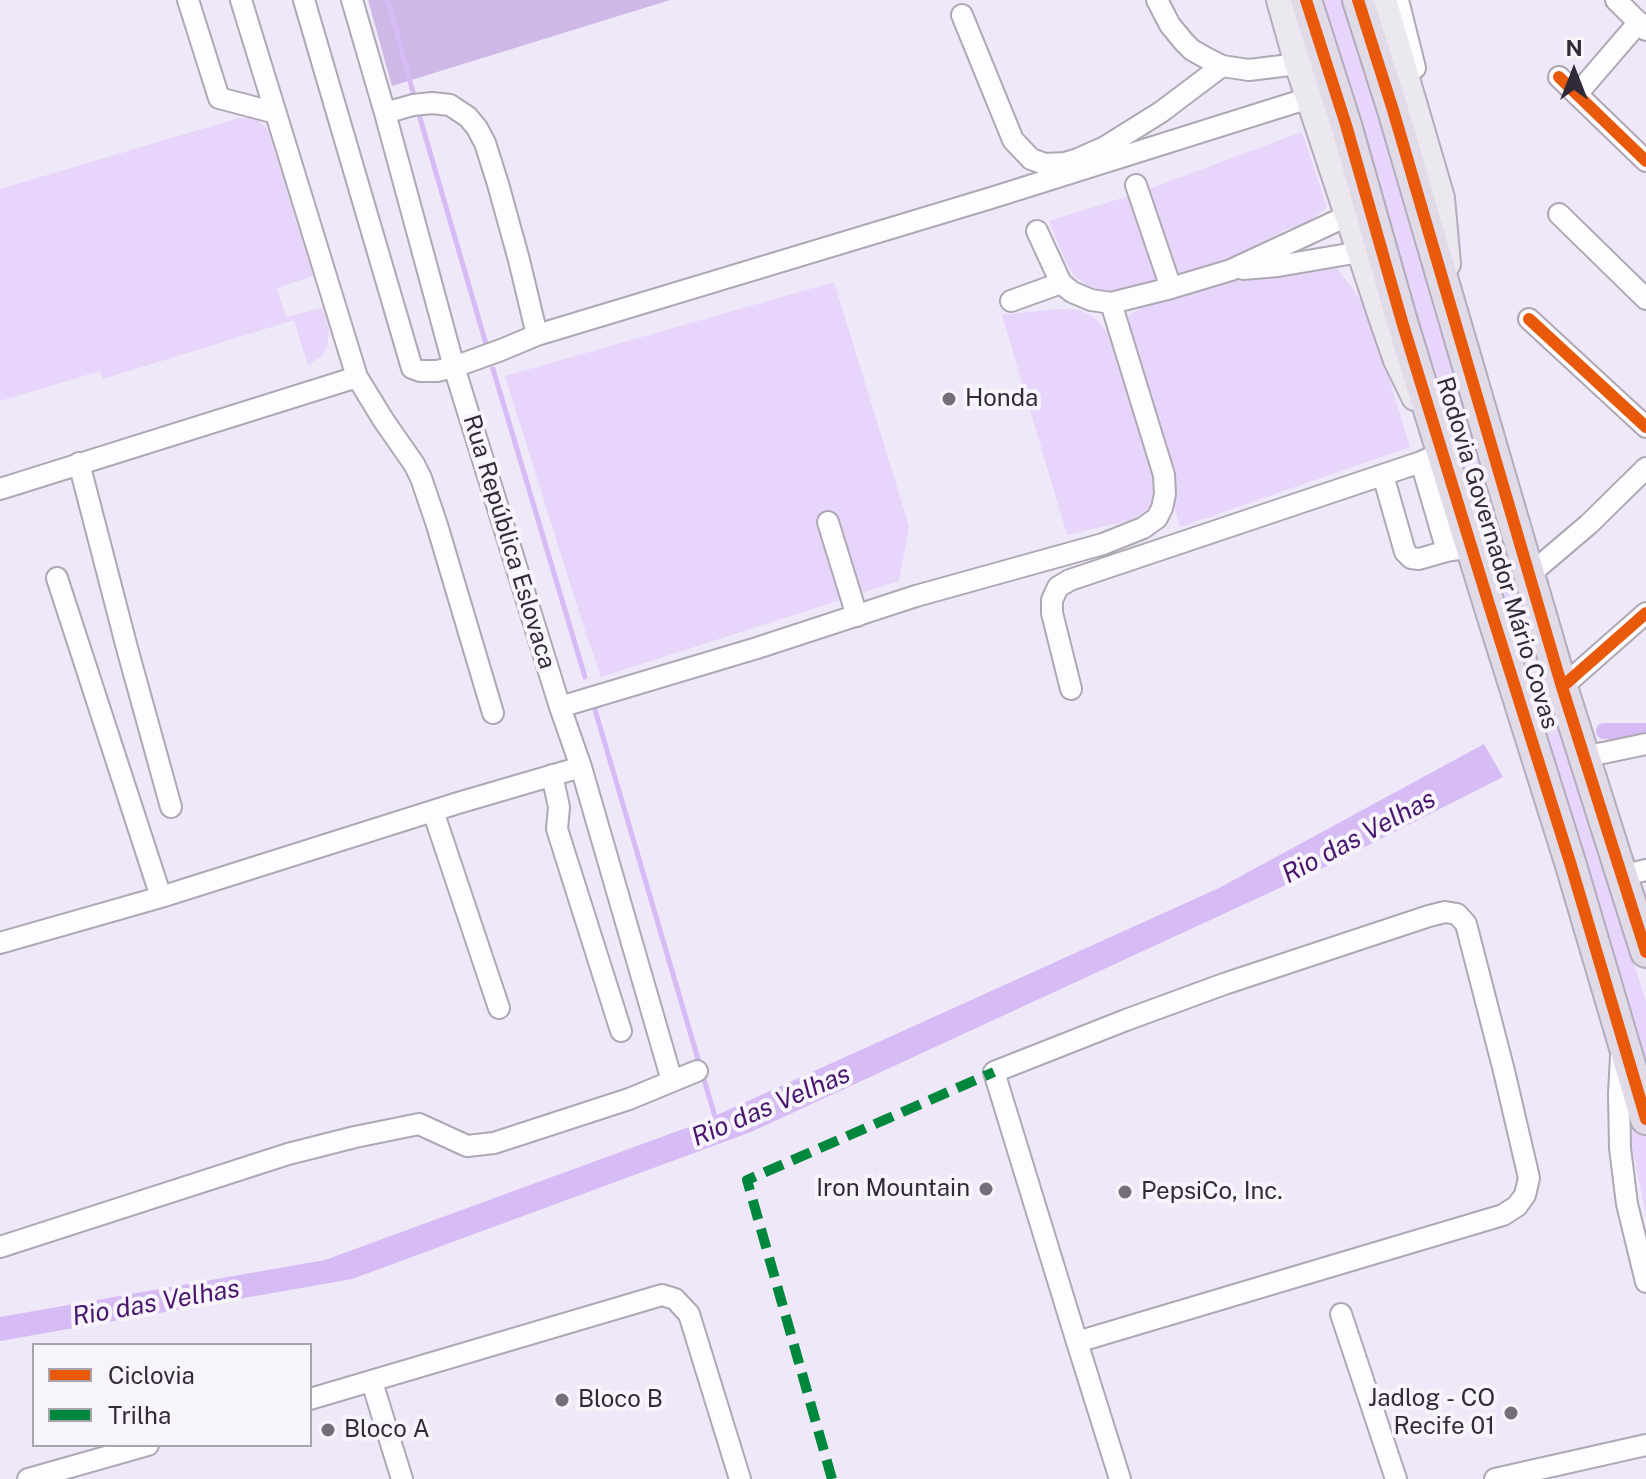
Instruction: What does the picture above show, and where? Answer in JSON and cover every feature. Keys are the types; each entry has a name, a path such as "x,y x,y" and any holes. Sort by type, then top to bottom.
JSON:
{"highway":[{"name":"Rodovia Governador Mário Covas","path":"1306,0 1346,125 1403,325 1459,549 1570,862 1646,1119"},
{"name":"Rodovia Governador Mário Covas","path":"1358,0 1584,757 1638,876 1646,952"}],"main road":[{"path":"1280,0 1347,216 1397,360 1434,450"},
{"path":"1383,0 1441,198 1451,311"}],"street":[{"path":"188,0 219,98 276,113"},
{"path":"241,0 357,377 421,478 493,713"},
{"path":"304,0 412,368 420,371 454,367 537,335 1309,98"},
{"name":"Rua República Eslovaca","path":"352,0 454,367 581,767 672,1081"},
{"path":"1157,0 1170,25 1184,42 1192,50 1222,66 1249,70 1298,64"},
{"path":"1398,0 1441,198"},
{"path":"1578,93 1633,13"},
{"path":"962,15 1013,140 1031,159 1045,164 1065,163 1105,147 1161,112 1222,66"},
{"path":"1559,77 1646,161"},
{"path":"385,113 413,105 450,105 468,117 477,128 498,184 537,335"},
{"path":"1136,185 1171,288"},
{"path":"1559,214 1646,299"},
{"path":"1037,231 1061,283 1072,292 1091,300 1111,303 1231,270 1347,216"},
{"path":"1231,270 1278,266 1360,252"},
{"path":"1011,301 1061,283"},
{"path":"560,707 916,596 1103,544 1135,533 1157,518 1165,494 1164,475 1111,303"},
{"path":"1529,319 1646,427"},
{"path":"0,489 357,377"},
{"path":"1071,689 1052,613 1052,600 1058,587 1070,580 1383,475 1434,450"},
{"path":"79,463 171,807"},
{"path":"1529,575 1589,524 1646,468"},
{"path":"1383,475 1405,552 1411,558 1419,559 1459,549"},
{"path":"828,522 857,616"},
{"path":"57,578 161,897"},
{"path":"1562,687 1646,613"},
{"path":"1584,757 1646,744"},
{"path":"0,943 161,897 581,767"},
{"path":"552,775 559,807 557,829 621,1031"},
{"path":"433,811 499,1008"},
{"path":"1077,1342 1503,1215 1517,1206 1525,1195 1529,1178 1466,924 1457,914 1445,912 1429,916 1239,979 994,1072 1077,1342 1120,1479"},
{"path":"1622,1040 1620,1148 1627,1204 1646,1282"},
{"path":"0,1247 288,1154 341,1140 419,1124 467,1146 494,1143 629,1099 697,1071"},
{"path":"312,1398 662,1295 675,1299 689,1314 740,1479"},
{"path":"1341,1314 1396,1479"},
{"path":"372,1382 402,1479"},
{"path":"1495,1479 1646,1445"},
{"path":"28,1479 141,1447"}],"shaded area":[{"path":"368,0 670,0 392,86"},
{"path":"1319,0 1349,0 1598,850 1646,1002 1646,1080"},
{"path":"239,118 258,120 268,130 313,276 277,288 286,317 322,308 329,328 327,347 322,356 308,365 294,320 103,379 100,371 0,401 0,189"},
{"path":"1302,132 1327,207 1308,222 1285,230 1242,255 1179,277 1171,273 1146,190"},
{"path":"1135,194 1157,279 1123,291 1105,292 1087,285 1074,276 1065,261 1049,221"},
{"path":"1330,260 1371,319 1410,447 1180,527 1166,477 1155,504 1131,520 1067,535 1002,315 1057,309 1079,310 1095,318 1115,341 1118,323 1162,293 1237,275"},
{"path":"834,282 909,526 899,581 601,677 505,376"},
{"path":"1627,1066 1646,1130 1646,1216 1627,1122"}],"water":[{"path":"1484,744 1503,777 1323,868 751,1132 352,1279 0,1341 0,1317 325,1260 697,1124 1219,888"}],"waterway":[{"path":"388,0 413,92"},
{"path":"420,118 486,344"},
{"path":"493,369 585,677"},
{"path":"593,703 716,1120"},
{"name":"Rio das Velhas","path":"1604,731 1646,731"}],"marked path":[{"path":"832,1479 747,1180 994,1072"}],"cycle path":[{"path":"1306,0 1646,1119"},
{"path":"1358,0 1562,687 1646,952"},
{"path":"1559,77 1646,161"},
{"path":"1529,319 1646,427"},
{"path":"1562,687 1646,613"}],"place":[{"name":"Honda","path":"949,399"},
{"name":"Iron Mountain","path":"986,1189"},
{"name":"PepsiCo, Inc.","path":"1125,1192"},
{"name":"Bloco B","path":"562,1400"},
{"name":"Jadlog - CO Recife 01","path":"1511,1413"},
{"name":"Bloco A","path":"328,1430"}]}
